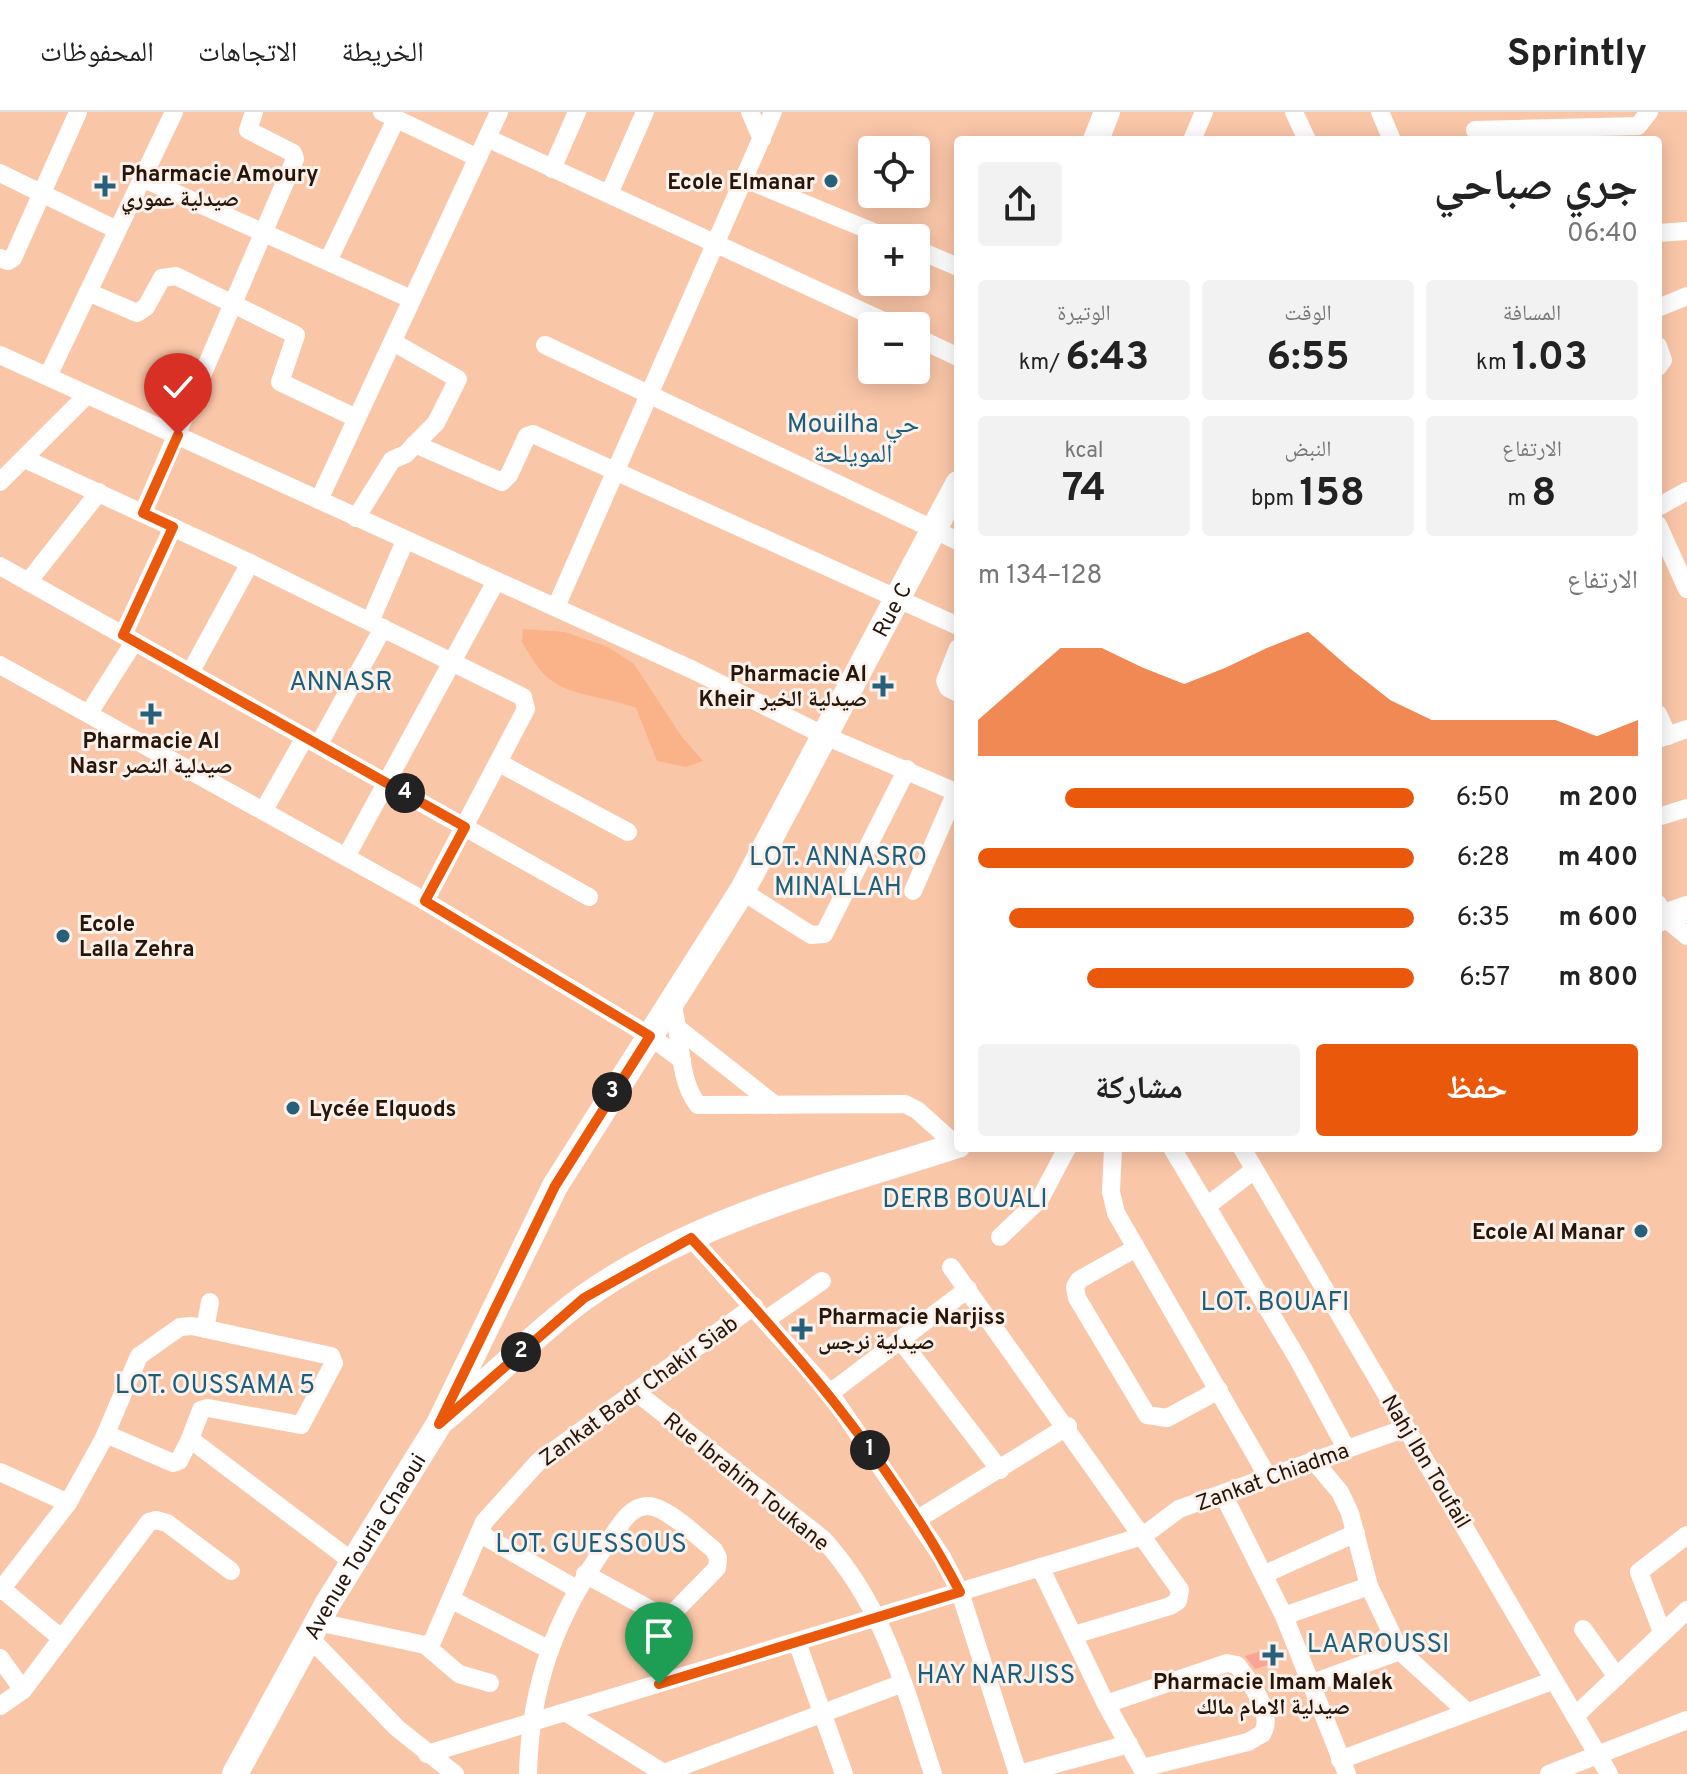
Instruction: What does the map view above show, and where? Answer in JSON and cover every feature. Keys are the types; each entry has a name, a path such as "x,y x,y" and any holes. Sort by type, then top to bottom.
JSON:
{"street":[{"path":"0,258 8,261 13,258 78,112"},
{"path":"48,376 174,112"},
{"path":"143,513 295,157 293,153 248,130 254,112"},
{"path":"319,500 499,112"},
{"path":"552,169 577,112"},
{"path":"609,194 645,112"},
{"path":"750,112 762,139"},
{"path":"556,607 773,112"},
{"path":"1098,136 1107,112"},
{"path":"1194,136 1204,112"},
{"path":"1294,112 1305,136"},
{"path":"1380,112 1390,136"},
{"path":"328,261 389,116 478,158"},
{"path":"1474,127 1642,126"},
{"path":"487,138 865,312"},
{"path":"0,173 117,230"},
{"path":"142,178 411,299"},
{"path":"745,179 858,226"},
{"path":"1662,233 1687,231"},
{"path":"930,255 954,265"},
{"path":"88,292 137,313 146,307 162,278 171,275 232,303 297,336 280,382 356,418"},
{"path":"1662,306 1687,296"},
{"path":"356,518 392,460 406,454 436,423 458,379 393,342"},
{"path":"930,344 954,355"},
{"path":"545,345 947,536"},
{"path":"0,374 8,358 556,607 823,735 954,791"},
{"path":"0,482 87,395"},
{"path":"415,444 497,483 509,475 530,435 615,469 901,597 954,624"},
{"path":"25,459 250,563 526,700 526,709 499,763 425,901"},
{"path":"1662,505 1687,491"},
{"path":"28,582 99,492"},
{"name":"Rue C","path":"823,735 901,597 947,536 954,503"},
{"path":"89,713 128,638 173,527"},
{"path":"1662,534 1687,589"},
{"path":"264,810 312,740 376,625 405,541"},
{"path":"190,673 250,563"},
{"path":"0,566 589,897"},
{"path":"346,857 496,581"},
{"path":"954,658 945,681 948,688 954,691"},
{"path":"0,665 425,901 650,1036 682,1060"},
{"path":"1663,738 1687,729"},
{"name":"Avenue Touria Chaoui","path":"235,1774 313,1629 439,1424 555,1186 742,891 823,735"},
{"path":"499,763 628,832"},
{"path":"742,891 811,935 824,934 907,769"},
{"path":"913,891 954,799"},
{"path":"1662,816 1687,808"},
{"path":"1667,912 1687,936"},
{"path":"672,1004 680,1030 682,1060 691,1096 698,1105 905,1104 917,1110 954,1142"},
{"path":"680,1030 775,1105"},
{"path":"439,1424 584,1298 691,1238 774,1205 954,1146"},
{"path":"1000,1237 1040,1199 1065,1152"},
{"path":"1113,1152 1111,1192 1116,1213 1268,1477"},
{"path":"1174,1152 1346,1448"},
{"name":"Nahj Ibn Toufail","path":"1244,1152 1495,1574 1552,1681 1609,1774"},
{"path":"1207,1206 1254,1170"},
{"path":"691,1238 830,1393 918,1519 960,1592 1018,1774 1129,1744"},
{"path":"1136,1248 1079,1280 1075,1287 1077,1298 1147,1415 1167,1418 1219,1390"},
{"path":"951,1267 1068,1426 1180,1590 1178,1601 1170,1606 1074,1635"},
{"name":"Zankat Badr Chakir Siab","path":"429,1644 482,1535 484,1522 538,1462 636,1392 761,1313 822,1281"},
{"path":"830,1393 902,1342 968,1289"},
{"path":"205,1329 210,1302"},
{"path":"61,1638 1,1590 68,1503 106,1434 139,1356 180,1327 205,1329 331,1356 334,1363 301,1425 208,1408 201,1410 179,1461 173,1463 106,1434"},
{"path":"902,1342 1000,1470"},
{"name":"Rue Ibrahim Toukane","path":"636,1392 823,1539 854,1576 879,1617 933,1774"},
{"path":"918,1519 1068,1426"},
{"name":"Zankat Chiadma","path":"1143,1536 1179,1509 1406,1428"},
{"path":"190,1439 353,1562"},
{"path":"1313,1460 1340,1492 1356,1533 1369,1586 1400,1651 1467,1712"},
{"path":"0,1472 68,1503"},
{"path":"1223,1494 1284,1616 1343,1767 1467,1712 1552,1681"},
{"path":"482,1535 580,1581 662,1616 671,1615 717,1568 718,1558 714,1550 658,1508 646,1506 628,1515 580,1581 548,1649 533,1722 528,1774"},
{"path":"0,1706 23,1690 149,1522 167,1523 231,1571"},
{"path":"1265,1574 1356,1533"},
{"path":"1662,1632 1639,1572 1687,1535"},
{"path":"427,1754 1143,1536"},
{"path":"1040,1567 1106,1704 1144,1771 1248,1742 1262,1734 1266,1717 1254,1689 1237,1665 1227,1663 1106,1704"},
{"path":"1284,1616 1369,1586"},
{"path":"452,1600 548,1649"},
{"path":"1575,1716 1687,1610"},
{"path":"313,1629 429,1644 459,1674 490,1683"},
{"path":"313,1629 354,1687 446,1772"},
{"path":"1583,1629 1617,1677"},
{"path":"797,1642 824,1712 840,1773"},
{"path":"1310,1684 1400,1651"},
{"path":"0,1658 23,1690"},
{"path":"567,1713 664,1774 903,1683"},
{"path":"1549,1774 1687,1720"},
{"path":"1094,1754 1100,1774"}],"shaded area":[{"path":"523,629 565,632 608,647 634,664 682,737 703,761 686,767 657,761 636,708 579,693 548,678 522,642"}],"building":[{"path":"1272,1648 1277,1662 1255,1669 1245,1656"}],"place":[{"name":"Ecole Elmanar","path":"831,181"},
{"name":"Pharmacie Amoury صيدلية عموري","path":"105,186"},
{"name":"Pharmacie Al Kheir صيدلية الخير","path":"883,686"},
{"name":"Pharmacie Al Nasr صيدلية النصر","path":"151,714"},
{"name":"Ecole Lalla Zehra","path":"63,936"},
{"name":"Lycée Elquods","path":"293,1108"},
{"name":"Ecole Al Manar","path":"1641,1231"},
{"name":"Pharmacie Narjiss صيدلية نرجس","path":"802,1329"},
{"name":"Pharmacie Imam Malek صيدلية الامام مالك","path":"1273,1655"}],"district":[{"name":"Mouilha حي المويلحة","path":"853,438"},
{"name":"ANNASR","path":"341,681"},
{"name":"LOT. ANNASRO MINALLAH","path":"838,871"},
{"name":"DERB BOUALI","path":"965,1198"},
{"name":"LOT. BOUAFI","path":"1275,1301"},
{"name":"LOT. OUSSAMA 5","path":"215,1384"},
{"name":"LOT. GUESSOUS","path":"591,1543"},
{"name":"LAAROUSSI","path":"1378,1643"},
{"name":"HAY NARJISS","path":"996,1674"}],"route":[{"path":"178,435 143,513 173,527 123,635 465,827 425,901 650,1036 598,1113 555,1186 439,1424 551,1323 584,1298 691,1238 767,1319 830,1393 918,1519 960,1592 659,1684"}]}
